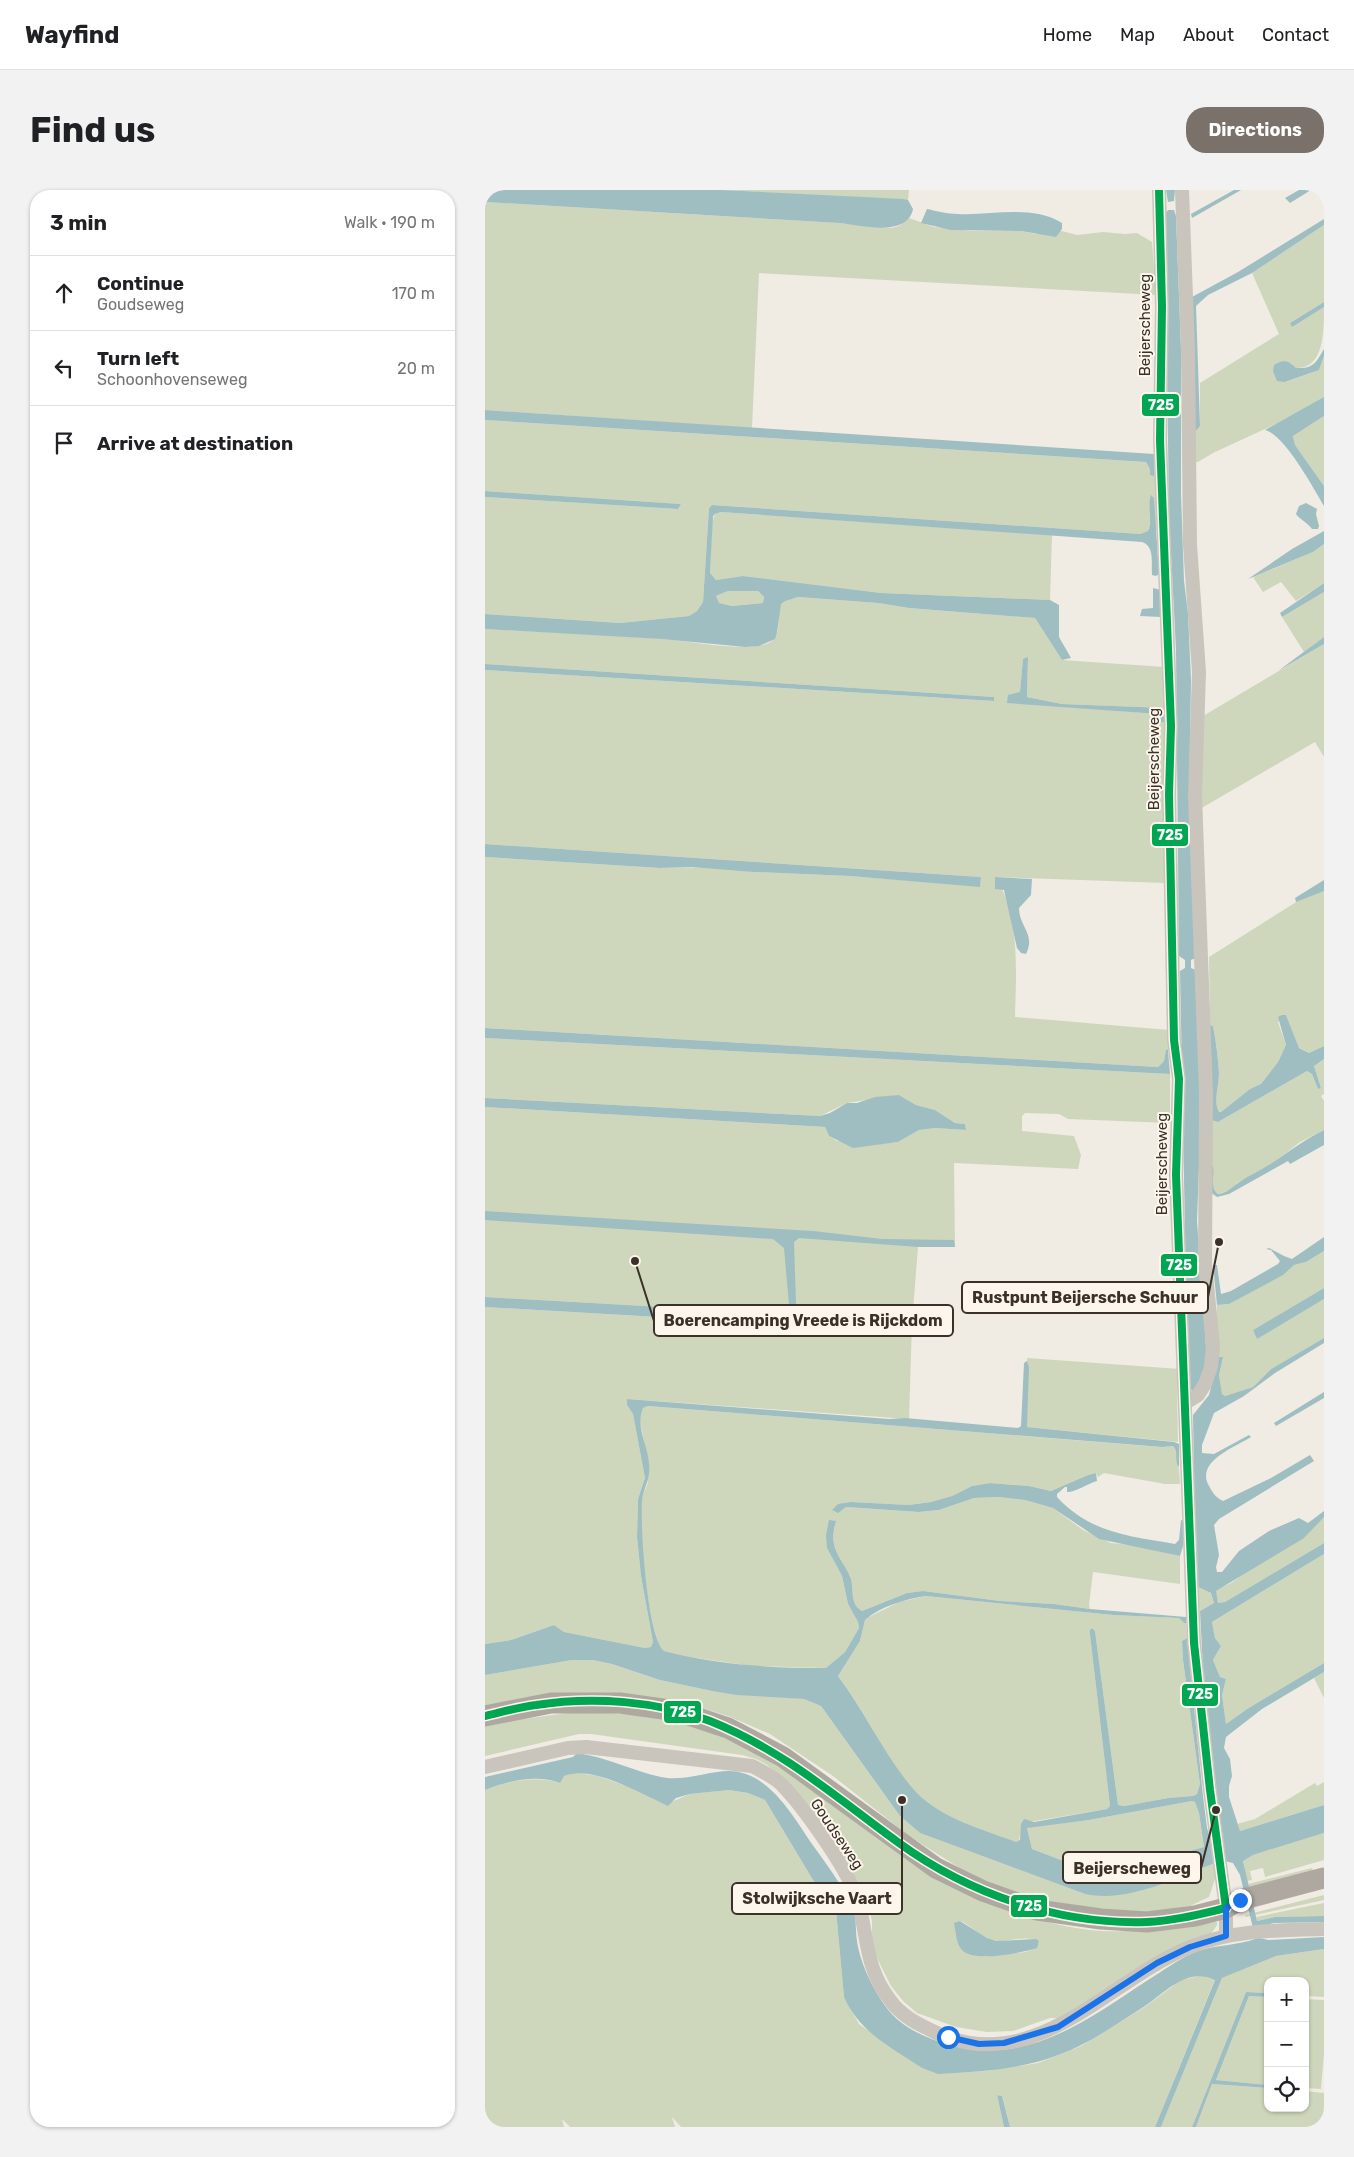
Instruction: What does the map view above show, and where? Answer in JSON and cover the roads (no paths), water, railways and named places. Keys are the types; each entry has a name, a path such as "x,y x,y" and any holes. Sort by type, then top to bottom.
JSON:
{"main road":[{"path":"485,1716 551,1703 620,1703 677,1711 728,1728 783,1758 936,1868 983,1891 1037,1910 1101,1919 1147,1922 1195,1916 1226,1908 1240,1900 1324,1878"},
{"path":"1226,1908 1241,1911 1324,1890"}],"street":[{"name":"Beijerscheweg","path":"1159,190 1171,206 1188,350 1190,545 1199,672 1195,796 1206,1093 1205,1264 1213,1346 1211,1368 1205,1384 1198,1395 1185,1403"},
{"name":"Beijerscheweg","path":"1182,190 1171,206 1162,306 1160,440 1171,726 1169,794 1173,1021 1179,1078 1176,1175 1195,1657 1226,1908 1226,1936"},
{"name":"Goudseweg","path":"485,1767 568,1748 586,1747 752,1766 781,1784 801,1808 843,1867 859,1902 869,1960 877,1984 897,2010 917,2024 948,2037 979,2044 1004,2043 1058,2027 1157,1963 1190,1947 1226,1936 1324,1929"}],"water":[{"path":"485,190 722,190 903,199 908,200 913,209 909,218 902,224 882,228 840,223 485,202"},
{"path":"1166,190 1175,190 1174,201 1168,202"},
{"path":"1234,190 1241,190 1192,218 1191,214"},
{"path":"1299,190 1311,190 1290,203 1285,198"},
{"path":"927,209 954,214 1024,212 1050,217 1062,223 1062,229 1056,237 1021,231 951,230 921,223"},
{"path":"1168,210 1174,210 1176,216 1181,349 1181,495 1184,581 1188,613 1191,680 1189,797 1198,957 1191,960 1191,968 1198,971 1201,1111 1197,1221 1207,1360 1206,1374 1194,1390 1189,1390 1188,1386 1180,971 1185,968 1185,960 1179,956 1176,650 1169,515 1165,214"},
{"path":"1324,219 1324,225 1252,273 1208,295 1196,306 1200,426 1194,433 1192,297 1238,272"},
{"path":"1324,302 1324,307 1292,327 1290,323"},
{"path":"1324,349 1324,356 1319,370 1285,382 1277,381 1273,371 1274,365 1286,361 1296,368 1310,366"},
{"path":"1324,397 1324,416 1293,436 1295,445 1324,486 1324,506 1289,451 1273,434 1265,430"},
{"path":"485,410 1154,454 1154,476 1150,475 1150,469 1146,462 485,420"},
{"path":"485,491 681,504 678,509 485,497"},
{"path":"1151,495 1154,498 1159,574 1156,576 1152,575 1151,551 1142,542 721,512 713,516 710,573 716,580 743,576 881,593 1050,600 1059,605 1059,637 1071,658 1062,660 1035,618 798,597 781,604 775,639 759,646 745,647 662,639 485,629 485,614 620,623 689,616 697,611 703,602 709,508 712,505 1140,534 1148,531","holes":["728,591 758,591 764,597 763,603 732,606 719,603 716,596"]},
{"path":"1306,503 1317,509 1318,529 1312,529 1296,514 1299,506"},
{"path":"1324,531 1324,544 1313,552 1248,579 1292,549"},
{"path":"1324,583 1324,592 1282,617 1280,613"},
{"path":"1153,588 1161,590 1161,617 1140,616 1142,609 1153,608"},
{"path":"1324,637 1324,644 1278,671"},
{"path":"1028,657 1027,697 1062,704 1165,708 1165,722 1159,723 1158,714 1007,703 1008,695 1020,692 1023,659"},
{"path":"485,664 994,697 994,701 485,670"},
{"path":"485,844 981,877 980,887 850,876 753,872 692,867 660,868 485,857"},
{"path":"995,877 1032,879 1031,895 1019,908 1021,920 1029,941 1026,954 1021,953 1017,948 1004,890 995,889"},
{"path":"1324,880 1324,891 1296,902 1295,898"},
{"path":"1286,1015 1299,1048 1309,1053 1324,1046 1324,1059 1314,1066 1321,1088 1318,1089 1312,1074 1307,1071 1218,1122 1211,1120 1210,1025 1213,1026 1217,1049 1219,1073 1216,1103 1219,1112 1221,1112 1250,1089 1261,1084 1278,1062 1286,1045 1278,1017"},
{"path":"485,1028 1158,1067 1164,1061 1166,1049 1168,1050 1170,1074 485,1038"},
{"path":"899,1095 916,1105 935,1110 955,1123 965,1124 966,1130 935,1128 919,1130 898,1142 853,1148 829,1136 825,1127 485,1107 485,1098 820,1116 830,1113 847,1103 857,1103 875,1097"},
{"path":"1324,1130 1324,1145 1290,1164 1288,1161 1229,1194 1217,1197 1210,1192 1211,1163 1213,1167 1213,1186 1218,1194 1229,1190 1242,1180"},
{"path":"485,1211 813,1231 882,1239 954,1240 955,1247 918,1247 799,1238 794,1242 796,1304 789,1305 784,1248 773,1239 485,1220"},
{"path":"1324,1237 1324,1251 1306,1262 1294,1265 1283,1275 1229,1304 1217,1305 1213,1265 1217,1265 1221,1294 1231,1291 1278,1264 1280,1261 1271,1250 1266,1249 1269,1248 1292,1259"},
{"path":"1324,1288 1324,1299 1257,1339 1253,1330"},
{"path":"485,1297 882,1321 884,1326 881,1330 485,1307"},
{"path":"1324,1338 1324,1343 1275,1373 1244,1396 1214,1413 1202,1445 1202,1453 1214,1454 1249,1435 1251,1437 1227,1450 1213,1462 1208,1468 1206,1476 1208,1484 1214,1494 1223,1501 1271,1478 1310,1455 1314,1461 1219,1519 1214,1525 1219,1555 1216,1567 1217,1572 1222,1572 1239,1551 1269,1531 1299,1518 1308,1523 1324,1511 1324,1517 1304,1538 1216,1591 1218,1603 1225,1602 1324,1543 1324,1554 1212,1622 1215,1638 1221,1646 1213,1660 1220,1677 1226,1679 1222,1695 1226,1724 1247,1709 1324,1663 1324,1672 1262,1709 1226,1737 1224,1748 1230,1759 1232,1776 1229,1786 1229,1797 1240,1831 1324,1805 1324,1833 1253,1855 1243,1861 1257,1921 1275,1917 1324,1916 1324,1922 1274,1923 1253,1928 1240,1875 1233,1863 1224,1861 1151,1888 1118,1895 1102,1896 1085,1894 920,1833 900,1816 821,1706 804,1699 737,1695 712,1691 660,1680 612,1664 593,1660 572,1660 485,1675 485,1644 511,1640 554,1625 564,1632 645,1648 651,1647 653,1642 641,1576 637,1537 638,1499 645,1478 633,1414 627,1405 627,1399 889,1419 905,1418 1018,1428 1021,1426 1024,1363 1027,1361 1029,1367 1027,1427 1174,1442 1179,1444 1179,1467 1176,1451 1173,1446 1162,1447 648,1406 643,1408 640,1422 649,1470 642,1501 642,1533 649,1603 658,1641 664,1651 704,1660 765,1666 826,1668 845,1652 859,1628 858,1622 848,1604 842,1576 827,1548 826,1535 829,1520 836,1521 833,1535 835,1548 851,1579 854,1601 862,1611 907,1593 923,1591 1000,1601 1054,1604 1186,1617 1186,1623 1184,1623 1179,1618 1113,1615 926,1596 894,1604 878,1611 865,1620 860,1641 838,1676 896,1766 917,1793 927,1802 951,1817 1016,1842 1020,1840 1021,1824 1024,1819 1034,1822 1107,1809 1110,1806 1090,1635 1092,1628 1095,1631 1118,1805 1125,1806 1197,1794 1200,1784 1183,1660 1182,1641 1187,1638 1203,1796 1207,1828 1212,1843 1200,1611 1214,1603 1211,1593 1196,1586 1193,1415 1209,1395 1219,1357 1223,1357 1219,1375 1222,1394 1225,1396 1253,1387 1271,1369","holes":["1195,1802 1199,1813 1204,1847 1107,1874 1095,1873 1032,1849 1027,1828 1089,1820"]},
{"path":"1324,1392 1324,1398 1276,1426 1274,1423"},
{"path":"1096,1473 1097,1481 1070,1492 1067,1492 1067,1487 1065,1487 1057,1494 1057,1497 1070,1509 1097,1526 1126,1535 1175,1544 1179,1540 1181,1520 1184,1521 1183,1546 1180,1556 1099,1539 1053,1508 1025,1500 999,1497 974,1498 939,1510 919,1512 846,1507 838,1513 832,1510 838,1504 852,1502 909,1505 931,1502 952,1496 972,1486 990,1483 1029,1486 1051,1491"},
{"path":"577,1753 661,1777 678,1778 729,1771 743,1773 756,1778 778,1797 788,1809 833,1873 852,1904 861,1958 876,1992 886,2007 897,2019 911,2029 943,2043 972,2049 1000,2050 1026,2046 1076,2025 1181,1959 1207,1948 1242,1943 1259,1938 1268,1940 1324,1937 1324,1949 1276,1956 1222,1978 1161,2127 1155,2127 1215,1980 1195,1977 1177,1983 1141,2009 1088,2042 1047,2059 986,2071 938,2074 922,2068 877,2038 851,2010 844,1997 836,1910 813,1880 765,1800 748,1793 729,1790 690,1794 676,1798 668,1806 631,1788 602,1777 575,1773 564,1776 560,1783 551,1780 532,1779 503,1784 485,1790 485,1777 573,1757"},
{"path":"960,1921 987,1938 996,1941 1036,1939 1039,1941 1037,1948 998,1956 968,1954 962,1950 957,1941 954,1923"},
{"path":"1246,1992 1264,1993 1264,1997 1249,1996 1216,2080 1264,2085 1264,2088 1212,2084 1196,2127 1192,2127"},
{"path":"997,2095 1002,2096 1010,2127 1004,2127"}],"place":[{"name":"Rustpunt Beijersche Schuur","path":"1219,1242"},
{"name":"Boerencamping Vreede is Rijckdom","path":"635,1261"},
{"name":"Stolwijksche Vaart","path":"902,1800"},
{"name":"Beijerscheweg","path":"1216,1810"}]}
